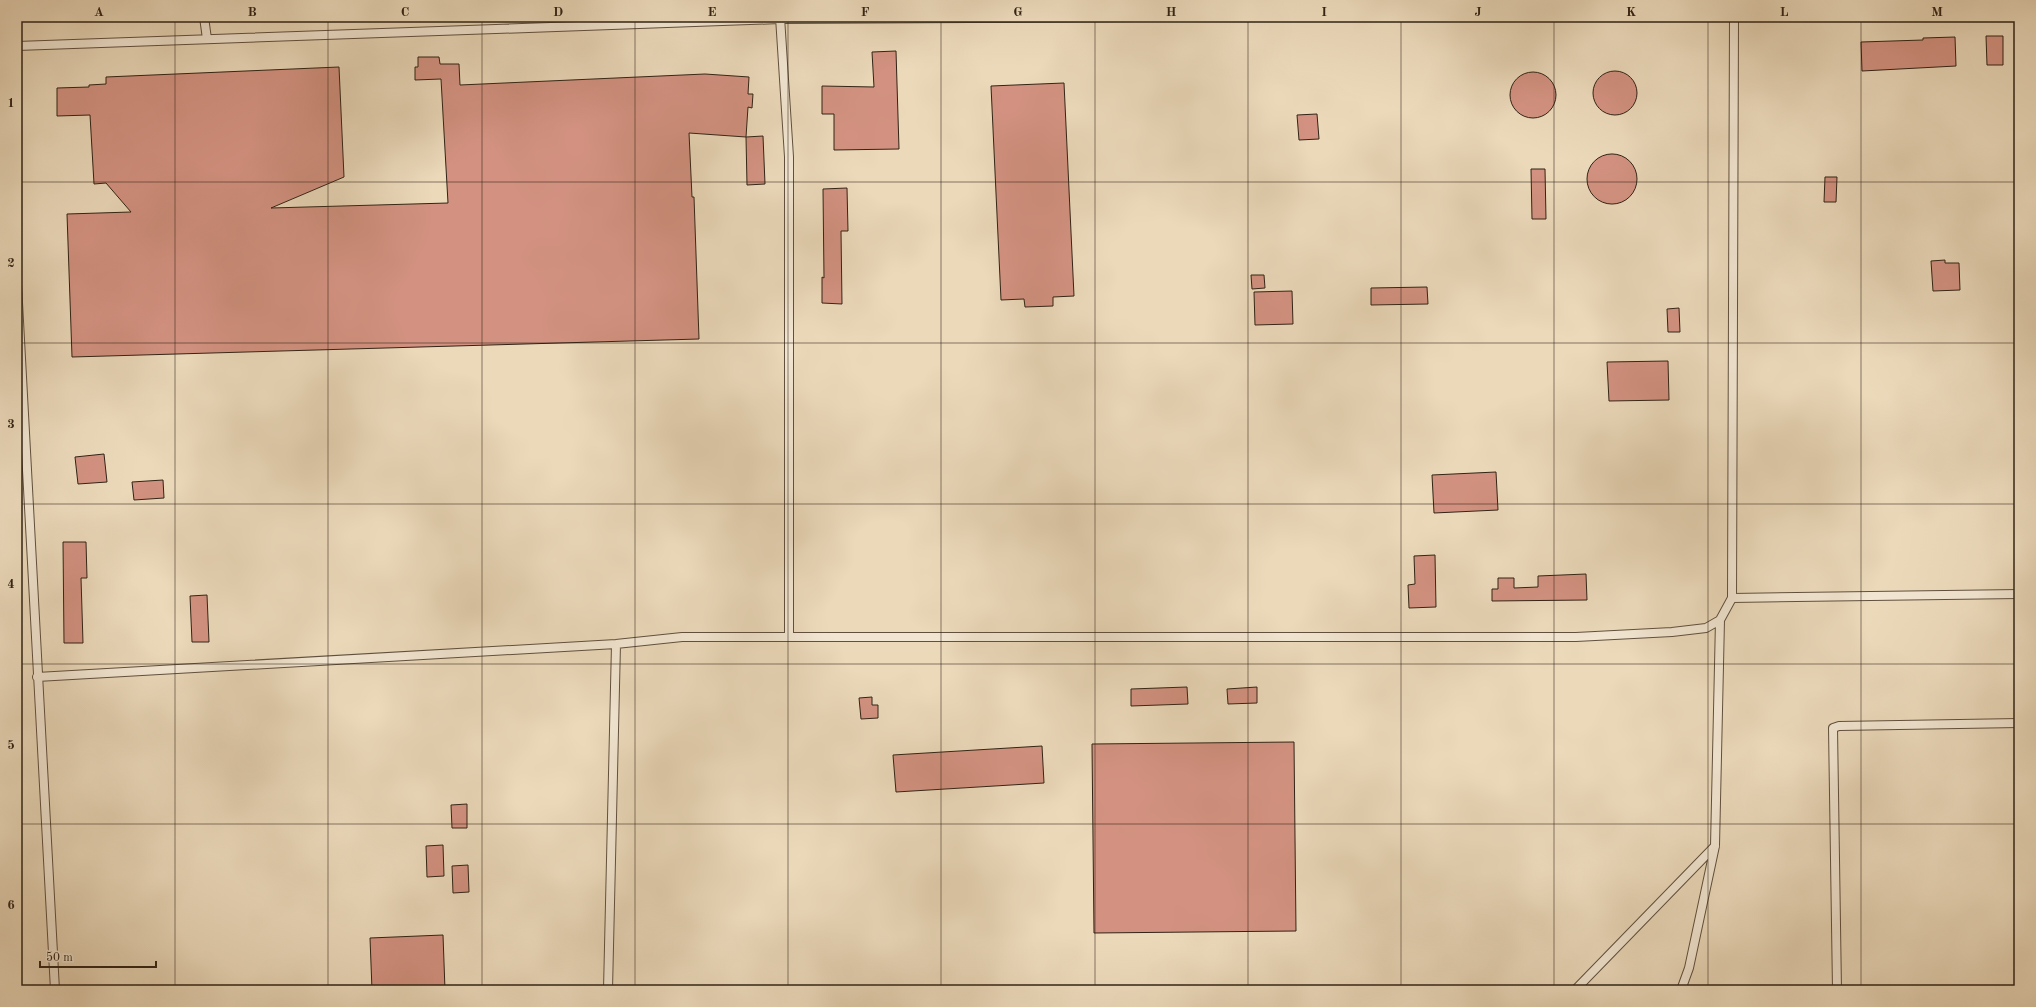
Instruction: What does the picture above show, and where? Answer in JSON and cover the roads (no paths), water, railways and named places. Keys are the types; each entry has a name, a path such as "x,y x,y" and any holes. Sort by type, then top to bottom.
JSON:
{"lane":[{"path":"204,17 207,39"},
{"path":"17,46 780,18 1138,17"},
{"path":"1682,990 1689,968 1715,846 1720,620 1732,598 1734,17"},
{"path":"780,18 789,157 789,637"},
{"path":"17,284 55,990"},
{"path":"1732,598 2019,594"},
{"path":"37,677 616,644 682,637 1576,638 1686,631 1706,628 1720,620"},
{"path":"608,990 616,644"},
{"path":"1837,990 1833,728 1839,726 2019,723"},
{"path":"1575,990 1715,846"}]}
